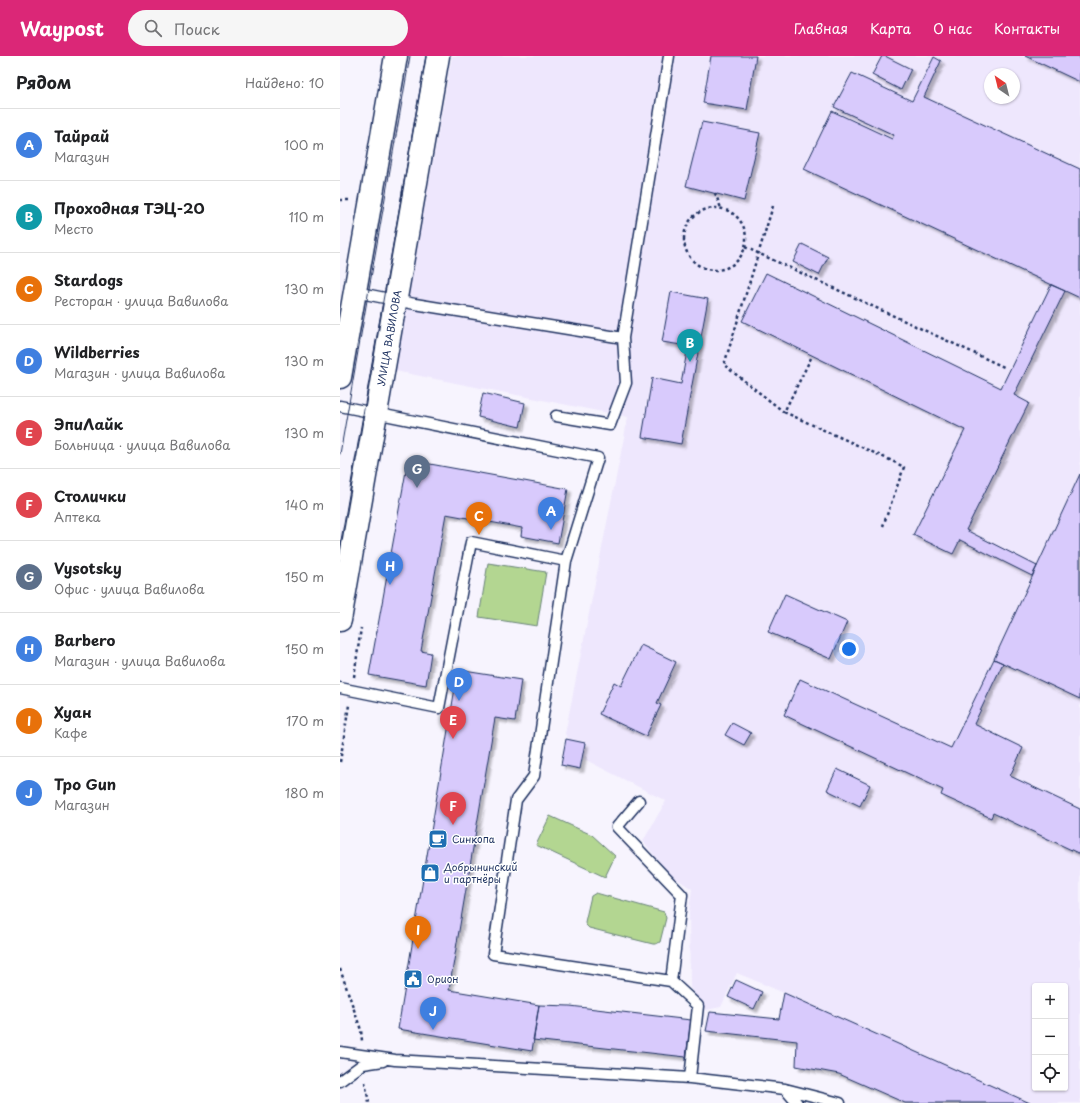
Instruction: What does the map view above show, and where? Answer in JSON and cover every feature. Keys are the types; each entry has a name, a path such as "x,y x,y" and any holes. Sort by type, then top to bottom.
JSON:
{"main road":[{"path":"340,377 396,56"},
{"name":"УЛИЦА ВАВИЛОВА","path":"340,620 438,56"}],"lane":[{"path":"556,416 610,425 626,382 623,338 669,56"},
{"path":"355,292 623,338"},
{"path":"340,406 598,458 566,561 534,776 516,800 492,954 671,981 698,1006 690,1078"},
{"path":"340,688 440,708 471,542 566,561"},
{"path":"639,801 617,827 682,895 671,981"},
{"path":"340,1052 363,1060 395,1060 690,1078 785,1089 840,1103"},
{"path":"340,1081 363,1060"},
{"path":"785,1089 792,1103"},
{"path":"785,1089 797,1103"}],"path":[{"path":"715,193 721,208"},
{"path":"773,206 724,365 784,412 890,460 904,468 883,526"},
{"path":"710,208 721,208 738,218 744,227 746,237 745,247 741,256 734,264 715,270 705,268 696,263 689,255 685,246 684,236 687,226 701,211 710,208"},
{"path":"745,247 1006,368"},
{"path":"784,412 812,356"},
{"path":"340,969 361,1030 366,1096 369,1103"}],"shaded area":[{"path":"452,56 1080,56 1080,1103 1030,1103 737,973 721,1007 706,1010 690,988 689,912 692,889 668,873 643,841 666,801 584,759 565,734 628,417 395,371"}],"green space":[{"path":"488,563 546,572 537,626 479,617"},
{"path":"550,816 592,835 615,856 605,877 536,845"},
{"path":"596,893 664,912 666,918 660,942 653,944 589,928 585,922 591,896"}],"building":[{"path":"711,56 756,56 747,110 703,103"},
{"path":"882,56 885,56 911,69 901,90 872,75"},
{"path":"1025,56 1080,56 1080,82"},
{"path":"934,57 941,61 924,97 1080,169 1080,298 804,169 832,111 892,139 894,135 834,107 852,73 912,101"},
{"path":"702,122 760,133 744,201 686,186"},
{"path":"802,244 828,257 819,275 793,262"},
{"path":"766,273 1001,388 1051,285 1065,291 1014,395 1029,403 966,530 1037,566 1032,576 960,540 953,554 913,535 965,430 742,321"},
{"path":"671,292 708,299 681,444 642,437 652,378 681,384 688,346 662,342"},
{"path":"483,393 525,403 520,427 478,417"},
{"path":"408,460 568,489 558,543 521,536 522,528 446,514 421,651 431,653 426,685 369,675"},
{"path":"1080,474 1080,699 994,659"},
{"path":"785,594 847,622 831,659 768,632"},
{"path":"641,645 676,662 657,703 661,705 646,736 599,714 614,682 621,686"},
{"path":"994,659 1003,663 974,724 1023,748 1010,776 1080,809 1080,854 993,813 991,818 941,795 943,790 784,715 800,679 951,748"},
{"path":"458,670 521,680 515,721 495,718 449,990 539,1005 532,1051 398,1029"},
{"path":"732,723 751,733 744,745 725,735"},
{"path":"566,739 585,743 580,769 561,765"},
{"path":"837,769 870,785 860,806 827,790"},
{"path":"736,980 762,992 754,1009 728,997"},
{"path":"784,993 1030,1103 905,1103 839,1074 796,1066 797,1041 706,1031 710,1012 779,1019"},
{"path":"539,1005 570,1006 691,1020 686,1057 533,1040"}],"tram line":[{"path":"340,454 410,56"},
{"path":"340,546 426,56"}],"place":[{"name":"Проходная ТЭЦ-20","path":"690,362"},
{"name":"Vysotsky","path":"417,488"},
{"name":"Тайрай","path":"551,530"},
{"name":"Stardogs","path":"479,535"},
{"name":"Barbero","path":"390,585"},
{"name":"Wildberries","path":"459,701"},
{"name":"ЭпиЛайк","path":"453,739"},
{"name":"Столички","path":"453,825"},
{"name":"Синкопа","path":"438,839"},
{"name":"Добрынинский и партнёры","path":"430,873"},
{"name":"Хуан","path":"418,949"},
{"name":"Орион","path":"413,979"},
{"name":"Tpo Gun","path":"433,1030"}]}
